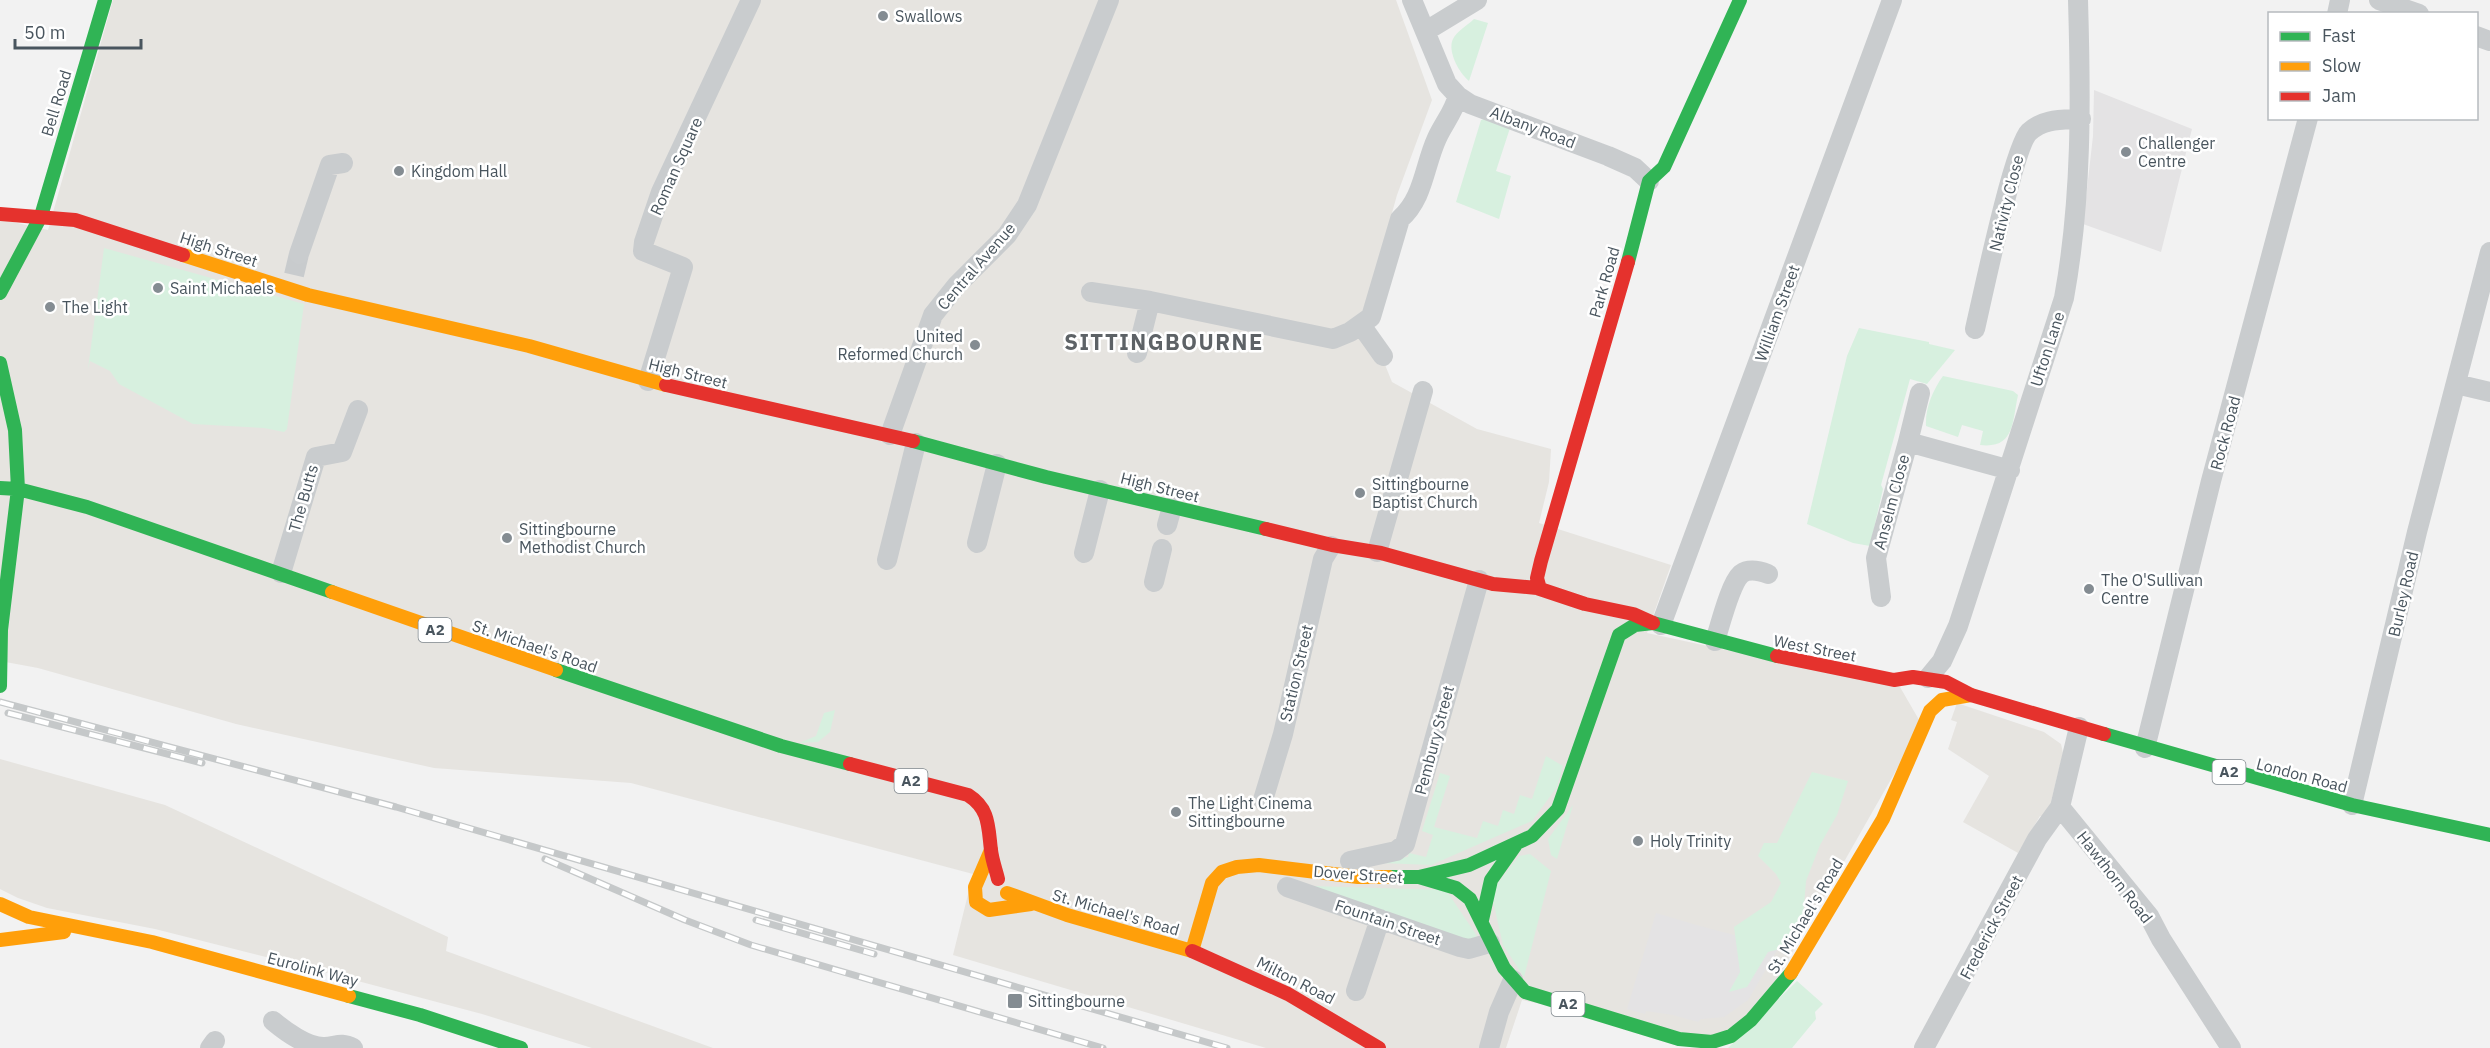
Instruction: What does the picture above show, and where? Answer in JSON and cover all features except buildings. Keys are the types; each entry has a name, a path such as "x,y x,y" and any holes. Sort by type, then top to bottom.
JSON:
{"main road":[{"name":"Bell Road","path":"0,293 41,216 105,0"},
{"name":"Park Road","path":"1540,589 1538,571 1645,203 1649,181 1664,167 1740,0"},
{"name":"High Street","path":"0,214 41,216 87,223 648,381 812,420 850,425 890,435 1100,490 1170,516 1319,541 1331,546"},
{"path":"0,363 15,430 18,489 2,630 0,686"},
{"name":"St. Michael's Road","path":"0,488 18,489 87,507 231,558 281,573 439,631 760,740 854,767 968,795 976,800 988,814 991,850 998,879"},
{"name":"West Street","path":"1331,546 1350,546 1423,562 1446,572 1510,588 1540,589 1605,609 1635,613 1657,624 1791,661 1894,680 1928,678 1956,685 1971,694"},
{"path":"1605,609 1615,620 1619,635 1635,625 1657,624"},
{"name":"Dover Street","path":"1192,951 1195,919 1212,883 1222,872 1237,867 1260,865 1338,875 1419,877 1470,865 1532,836 1558,809 1619,635"},
{"name":"A2","path":"1894,680 1911,693"},
{"name":"London Road","path":"1971,694 2145,748 2352,805 2490,835"},
{"name":"St. Michael's Road","path":"1419,877 1458,889 1470,899 1482,920 1490,943 1513,980 1525,992 1692,1042 1712,1042 1739,1031 1787,979 1823,923 1883,819 1915,750 1922,725 1938,702 1971,694"},
{"path":"1917,707 1922,725"},
{"name":"St. Michael's Road","path":"1482,920 1485,894 1490,877 1499,863 1516,845"},
{"name":"St. Michael's Road","path":"978,882 991,850"},
{"path":"988,877 998,879 1007,893 1004,903 995,910 984,909 976,902 973,892 978,882 988,877"},
{"name":"St. Michael's Road","path":"1007,893 1031,904 1192,951"},
{"name":"Eurolink Way","path":"0,904 29,916 152,942 409,1012 508,1046"},
{"name":"St. Michael's Road","path":"995,910 1031,904"},
{"path":"1140,937 1169,929"},
{"name":"Eurolink Way","path":"0,940 95,930"},
{"name":"Milton Road","path":"1192,951 1282,989 1329,1014 1379,1048"}],"street":[{"name":"Roman Square","path":"648,381 683,267 643,251 661,192 751,0"},
{"name":"Central Avenue","path":"890,435 926,329 933,315 957,285 1006,235 1027,205 1109,0"},
{"path":"1091,292 1150,301 1333,339 1361,325 1371,317 1400,219 1413,208 1437,139 1452,115 1458,96 1447,84 1437,55 1412,0"},
{"path":"1426,31 1477,0"},
{"name":"William Street","path":"1657,624 1892,0"},
{"name":"Ufton Lane","path":"1928,678 1942,661 1958,626 2064,298 2074,227 2081,119 2078,0"},
{"path":"2379,0 2413,12"},
{"name":"Albany Road","path":"1458,96 1470,104 1635,168 1649,181"},
{"name":"Nativity Close","path":"1975,329 2012,178 2027,133 2045,121 2081,119"},
{"name":"Rock Road","path":"2145,748 2211,481 2307,120"},
{"path":"299,254 330,165 344,163"},
{"name":"Burley Road","path":"2352,805 2417,532 2490,252"},
{"path":"1137,353 1150,301"},
{"path":"1361,325 1383,356"},
{"path":"2456,384 2490,392"},
{"path":"1377,552 1423,391"},
{"name":"Anselm Close","path":"1881,597 1876,558 1889,502 1908,442 1920,393"},
{"name":"The Butts","path":"281,573 316,457 342,452 358,410"},
{"name":"Anselm Close","path":"1908,442 2010,470"},
{"path":"887,560 916,443"},
{"path":"977,543 997,464"},
{"path":"1084,553 1100,490"},
{"name":"Station Street","path":"1263,800 1283,734 1323,559 1331,546"},
{"path":"1154,582 1162,549"},
{"path":"1715,641 1735,583 1742,573 1756,570 1768,574"},
{"name":"Pembury Street","path":"1350,861 1396,851 1405,844 1479,580"},
{"path":"2060,807 2062,789 2079,727"},
{"name":"Hawthorn Road","path":"2060,807 2149,916 2161,939 2230,1048"},
{"name":"Frederick Street","path":"1924,1048 2037,839 2060,807"},
{"name":"Fountain Street","path":"1287,887 1460,947 1469,949 1490,943"},
{"path":"1356,991 1380,919"},
{"path":"1489,1048 1499,1012 1513,980"},
{"path":"273,1021 286,1032 315,1046 325,1048 343,1043 353,1048"}],"shaded area":[{"path":"113,0 1396,0 1432,100 1397,195 1364,313 1392,382 1477,429 1551,449 1549,482 1539,523 1671,565 1647,633 1900,687 1922,725 1740,1044 1522,1000 1506,1048 1266,1048 953,955 973,874 631,783 434,768 236,724 38,668 0,661 0,219 48,230"},
{"path":"2094,90 2192,129 2161,252 2083,224 2093,136"},
{"path":"1957,703 2044,732 2061,744 2063,753 2047,818 2040,816 2018,853 1963,822 1989,776 1948,749 1957,722 1951,720"},
{"path":"0,759 165,805 448,937 446,951 713,1048 592,1048 482,1014 290,963 155,929 47,908 18,898 0,889"},
{"path":"1656,913 1779,947 1748,1000 1724,1017 1701,1019 1698,1022 1673,1015 1646,1011 1645,1014 1627,1009"}],"green space":[{"path":"1474,19 1488,23 1469,81 1455,62 1452,44 1457,33"},
{"path":"1481,120 1510,128 1496,171 1511,176 1499,219 1456,202"},
{"path":"104,248 304,304 287,429 284,432 264,428 193,424 119,384 110,371 90,361 88,369"},
{"path":"1859,328 1929,342 1929,344 1955,350 1927,384 1910,379 1881,485 1883,489 1870,546 1853,543 1807,524 1847,356"},
{"path":"1943,376 2013,391 2018,395 2013,424 2006,438 2000,443 1980,445 1983,431 1962,425 1958,437 1926,426 1930,400"},
{"path":"835,710 830,732 818,742 799,743 816,736 824,713"},
{"path":"1546,756 1563,766 1557,787 1532,821 1431,865 1356,862 1408,857 1409,853 1426,857 1433,835 1422,831 1440,773 1450,776 1434,827 1477,838 1483,821 1498,826 1503,810 1514,814 1520,795 1532,799"},
{"path":"1812,772 1848,781 1837,815 1820,845 1806,881 1803,918 1795,945 1768,952 1747,987 1729,992 1740,972 1734,927 1771,902 1781,883 1776,874 1758,856 1764,843 1777,843"},
{"path":"1573,805 1557,859 1551,855 1548,839"},
{"path":"1530,854 1551,871 1524,977 1503,945 1491,892 1519,856"},
{"path":"1311,886 1446,890 1477,936 1469,941"},
{"path":"1797,981 1823,1004 1815,1012 1816,1019 1792,1048 1728,1048"}],"tunnel":[{"path":"294,275 299,254"}],"railway":[{"path":"0,702 396,807 1227,1048"},
{"path":"8,713 202,763"},
{"path":"545,859 685,920 751,945 1103,1048"},
{"path":"756,920 874,954"}],"traffic: fast":[{"path":"0,293 41,216 105,0"},
{"path":"1628,262 1649,181 1664,167 1740,0"},
{"path":"0,363 15,430 18,489 1,630 0,686"},
{"path":"913,441 1046,477 1266,529"},
{"path":"0,488 18,489 87,507 332,592"},
{"path":"1389,877 1419,877 1469,865 1532,836 1558,809 1619,635 1635,625 1653,623 1777,656"},
{"path":"556,670 781,746 850,764"},
{"path":"2104,734 2352,805 2490,835"},
{"path":"1482,920 1491,880 1515,846"},
{"path":"1419,877 1456,888 1470,899 1504,968 1525,992 1679,1039 1712,1042 1731,1036 1751,1020 1791,973"},
{"path":"349,996 420,1015 521,1048"}],"traffic: slow":[{"path":"183,255 308,295 529,346 666,385"},
{"path":"332,592 556,670"},
{"path":"1791,973 1883,819 1930,711 1942,700 1971,695"},
{"path":"991,850 975,887 976,902 989,910 1031,904"},
{"path":"1007,893 1067,915 1192,951 1212,883 1222,872 1237,867 1259,865 1358,877 1389,877"},
{"path":"0,904 29,917 152,942 349,996"},
{"path":"0,940 64,932"}],"traffic: jam":[{"path":"0,214 75,220 183,255"},
{"path":"1540,589 1537,578 1541,561 1628,262"},
{"path":"666,385 913,441"},
{"path":"1266,529 1332,545 1381,553 1493,584 1537,588 1585,604 1633,614 1653,623"},
{"path":"1777,656 1894,680 1913,677 1946,682 1971,695 2104,734"},
{"path":"850,764 968,795 975,800 987,819 998,879"},
{"path":"1192,951 1288,994 1379,1048"}],"place":[{"name":"Swallows","path":"883,16"},
{"name":"Challenger Centre","path":"2126,152"},
{"name":"Kingdom Hall","path":"399,171"},
{"name":"Saint Michaels","path":"158,288"},
{"name":"The Light","path":"50,307"},
{"name":"United Reformed Church","path":"975,345"},
{"name":"Sittingbourne Baptist Church","path":"1360,493"},
{"name":"Sittingbourne Methodist Church","path":"507,538"},
{"name":"The O'Sullivan Centre","path":"2089,589"},
{"name":"The Light Cinema Sittingbourne","path":"1176,812"},
{"name":"Holy Trinity","path":"1638,841"},
{"name":"Sittingbourne","path":"1015,1001"}],"district":[{"name":"SITTINGBOURNE","path":"1164,342"}]}
